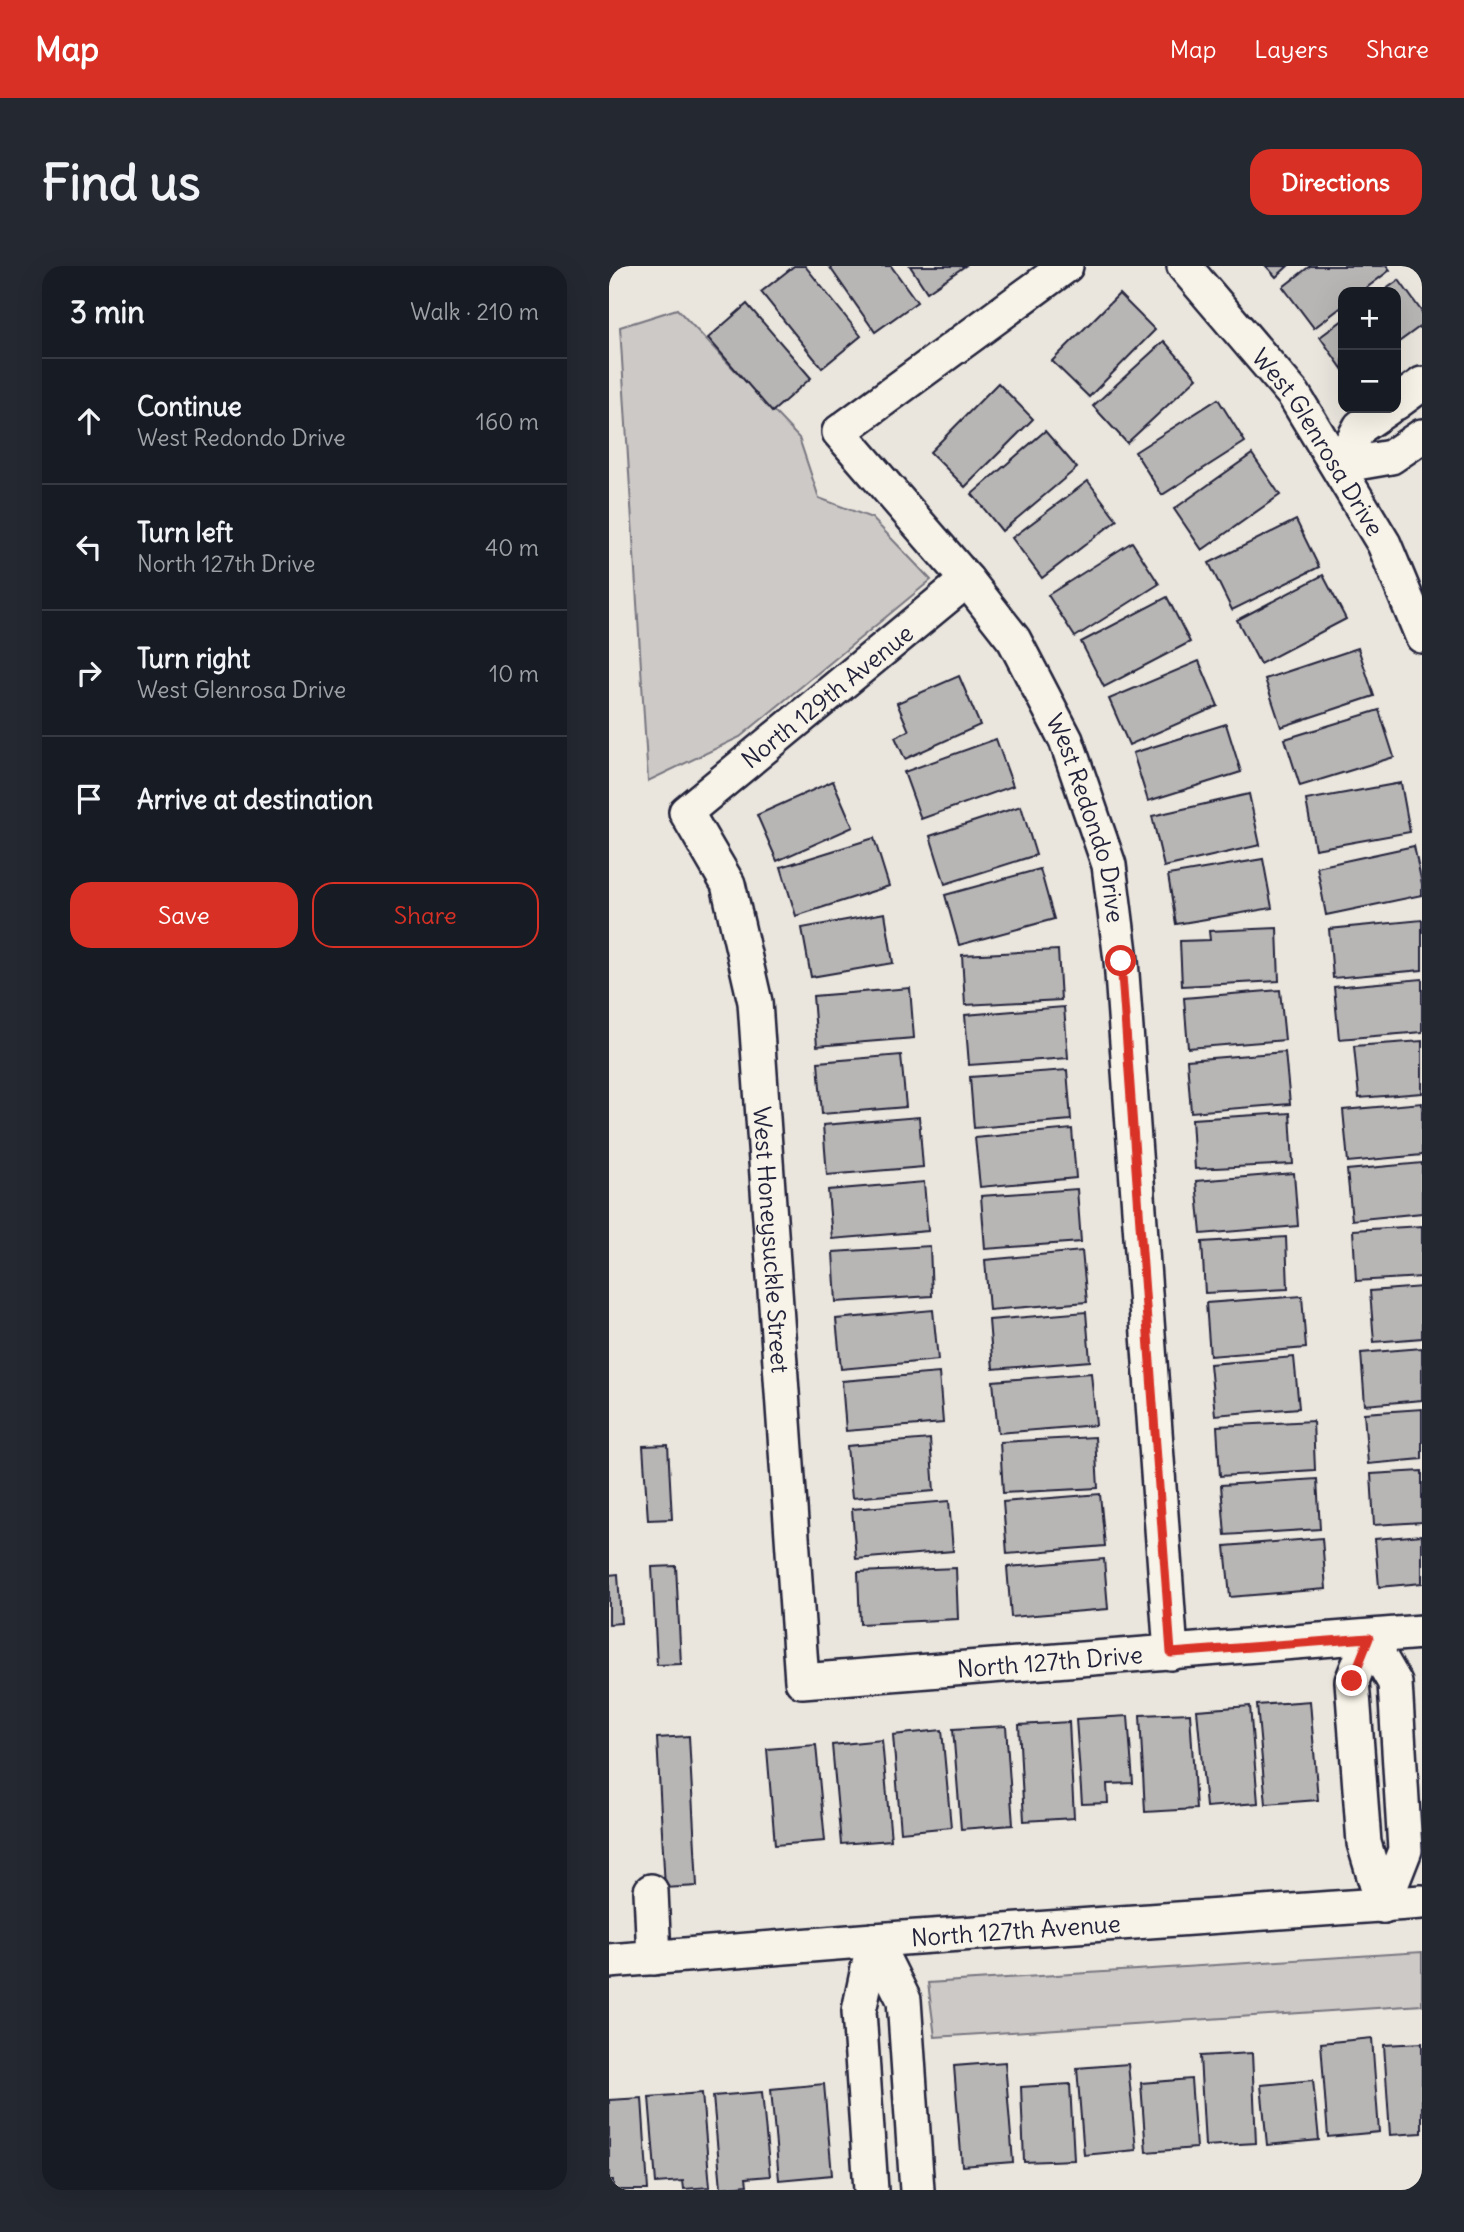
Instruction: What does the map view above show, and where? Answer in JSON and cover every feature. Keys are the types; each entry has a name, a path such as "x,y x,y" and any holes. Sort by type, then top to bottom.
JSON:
{"street":[{"name":"West Redondo Drive","path":"1066,266 839,432 967,580 1014,640 1066,740 1109,865 1121,961 1171,1653"},
{"name":"West Glenrosa Drive","path":"1184,266 1294,395 1384,544 1422,636"},
{"path":"1401,399 1422,384"},
{"path":"1339,466 1360,428 1381,413"},
{"path":"1339,466 1391,457 1422,436"},
{"name":"North 129th Avenue","path":"686,812 967,580"},
{"name":"West Honeysuckle Street","path":"686,812 728,884 755,1002 802,1681"},
{"name":"North 127th Drive","path":"802,1681 1422,1632"},
{"path":"1369,1638 1395,1683 1405,1850 1383,1906"},
{"path":"651,1892 654,1958"},
{"name":"North 127th Avenue","path":"609,1961 1422,1902"},
{"path":"871,2190 859,2011 874,1940"},
{"path":"874,1940 904,2000 917,2190"}],"shaded area":[{"path":"677,309 799,438 819,498 872,518 931,580 740,737 648,781 620,327"},
{"path":"1422,1952 1422,2005 935,2037 928,1983"}],"building":[{"path":"794,266 805,266 861,336 822,368 761,292"},
{"path":"829,266 891,266 917,302 875,332"},
{"path":"910,266 965,266 927,292"},
{"path":"1266,266 1288,266 1276,277"},
{"path":"1310,266 1387,266 1390,270 1368,287 1338,287 1338,310 1314,328 1283,287"},
{"path":"1399,280 1422,312 1422,325 1401,340 1401,287 1389,287"},
{"path":"1119,294 1155,330 1089,397 1052,361"},
{"path":"747,304 811,378 772,412 708,338"},
{"path":"1338,324 1338,363 1320,337"},
{"path":"1164,341 1197,378 1127,443 1093,406"},
{"path":"998,383 1033,419 965,487 930,452"},
{"path":"1218,399 1245,442 1162,495 1135,452"},
{"path":"1045,431 1077,468 1002,531 972,494"},
{"path":"1252,454 1280,495 1202,550 1174,509"},
{"path":"1088,481 1117,520 1042,578 1012,538"},
{"path":"1296,520 1319,567 1232,610 1209,563"},
{"path":"1132,542 1159,584 1075,637 1048,595"},
{"path":"1323,575 1346,619 1260,664 1237,620"},
{"path":"1167,597 1190,642 1104,687 1081,642"},
{"path":"1358,648 1374,696 1281,727 1265,679"},
{"path":"1199,661 1218,706 1129,745 1109,699"},
{"path":"959,676 980,725 905,759 895,737 909,731 897,703"},
{"path":"1379,710 1394,757 1300,786 1285,739"},
{"path":"1226,724 1241,772 1148,801 1133,753"},
{"path":"996,739 1013,786 921,819 904,772"},
{"path":"833,781 853,827 777,861 757,815"},
{"path":"1401,783 1410,832 1315,849 1306,800"},
{"path":"1249,794 1260,845 1164,867 1152,816"},
{"path":"1021,806 1036,855 945,884 930,836"},
{"path":"874,838 889,886 796,916 781,867"},
{"path":"1414,846 1422,895 1326,915 1317,867"},
{"path":"1263,859 1272,908 1176,924 1168,875"},
{"path":"1040,869 1054,919 959,945 945,895"},
{"path":"885,913 893,963 811,977 802,928"},
{"path":"1422,920 1422,970 1333,978 1329,929"},
{"path":"1277,928 1279,981 1182,986 1180,941 1210,940 1209,931"},
{"path":"1058,950 1061,1000 965,1005 962,955"},
{"path":"1422,979 1422,1032 1339,1039 1334,987"},
{"path":"910,988 914,1038 817,1046 813,996"},
{"path":"1280,990 1285,1040 1188,1048 1184,998"},
{"path":"1064,1007 1068,1058 969,1065 965,1015"},
{"path":"1422,1041 1422,1093 1359,1098 1354,1046"},
{"path":"1285,1052 1290,1104 1191,1112 1187,1060"},
{"path":"901,1055 906,1107 822,1114 818,1062"},
{"path":"1067,1070 1071,1120 974,1128 970,1077"},
{"path":"1422,1103 1422,1155 1348,1162 1343,1110"},
{"path":"1290,1113 1293,1164 1195,1169 1192,1119"},
{"path":"919,1117 923,1167 827,1175 823,1125"},
{"path":"1072,1129 1076,1178 980,1187 975,1138"},
{"path":"1422,1163 1422,1213 1352,1220 1347,1170"},
{"path":"1294,1173 1298,1226 1201,1234 1196,1181"},
{"path":"924,1182 928,1231 832,1239 828,1190"},
{"path":"1077,1189 1081,1242 985,1249 981,1196"},
{"path":"1422,1226 1422,1277 1356,1281 1353,1230"},
{"path":"1286,1237 1288,1289 1205,1293 1202,1242"},
{"path":"930,1246 932,1296 836,1302 833,1252"},
{"path":"1082,1251 1087,1302 989,1310 985,1260"},
{"path":"1422,1287 1422,1338 1374,1342 1370,1291"},
{"path":"1302,1296 1306,1348 1210,1356 1206,1303"},
{"path":"933,1310 938,1360 841,1369 836,1319"},
{"path":"1086,1312 1090,1361 993,1369 989,1320"},
{"path":"1422,1348 1422,1400 1365,1405 1361,1353"},
{"path":"1294,1357 1299,1408 1215,1415 1210,1364"},
{"path":"939,1373 943,1423 846,1431 842,1381"},
{"path":"1091,1373 1096,1425 998,1433 993,1381"},
{"path":"1422,1409 1422,1459 1368,1464 1364,1413"},
{"path":"1313,1421 1315,1470 1220,1476 1217,1426"},
{"path":"1095,1437 1098,1488 1003,1493 1000,1442"},
{"path":"930,1439 934,1491 852,1498 847,1446"},
{"path":"668,1445 672,1519 648,1520 643,1446"},
{"path":"1422,1471 1422,1522 1374,1525 1371,1474"},
{"path":"1317,1479 1320,1529 1225,1535 1221,1485"},
{"path":"1100,1494 1105,1546 1007,1554 1003,1502"},
{"path":"949,1501 953,1551 856,1559 852,1509"},
{"path":"1422,1535 1422,1583 1379,1587 1375,1539"},
{"path":"1322,1538 1326,1589 1230,1597 1225,1546"},
{"path":"1104,1559 1108,1609 1011,1617 1007,1567"},
{"path":"676,1566 681,1664 657,1665 652,1567"},
{"path":"956,1568 958,1619 860,1624 858,1572"},
{"path":"618,1574 621,1623 609,1624 609,1575"},
{"path":"1310,1701 1318,1800 1266,1804 1257,1705"},
{"path":"1250,1706 1258,1803 1206,1807 1197,1710"},
{"path":"1190,1713 1196,1809 1145,1812 1140,1715"},
{"path":"1128,1716 1133,1783 1107,1784 1108,1803 1082,1804 1076,1719"},
{"path":"1069,1722 1074,1818 1024,1821 1019,1725"},
{"path":"1006,1726 1013,1825 961,1829 953,1729"},
{"path":"942,1730 951,1827 901,1832 893,1735"},
{"path":"689,1736 697,1886 665,1888 657,1738"},
{"path":"882,1740 891,1840 841,1844 832,1745"},
{"path":"816,1745 825,1841 775,1845 767,1749"},
{"path":"1372,2038 1379,2132 1328,2137 1321,2043"},
{"path":"1422,2043 1422,2133 1390,2135 1384,2045"},
{"path":"1252,2053 1256,2143 1205,2146 1200,2056"},
{"path":"1005,2062 1013,2162 962,2166 954,2066"},
{"path":"1128,2064 1136,2150 1084,2155 1077,2068"},
{"path":"1191,2079 1196,2148 1146,2152 1141,2083"},
{"path":"1313,2080 1319,2140 1267,2145 1261,2085"},
{"path":"824,2084 832,2175 779,2180 771,2089"},
{"path":"1070,2084 1074,2160 1024,2162 1021,2087"},
{"path":"762,2092 770,2176 746,2178 747,2185 721,2188 713,2096"},
{"path":"702,2093 710,2187 684,2189 683,2181 656,2183 649,2097"},
{"path":"642,2098 648,2190 613,2190 613,2180 609,2180 609,2100"}],"route":[{"path":"1121,961 1171,1653 1369,1638 1352,1681"}]}
